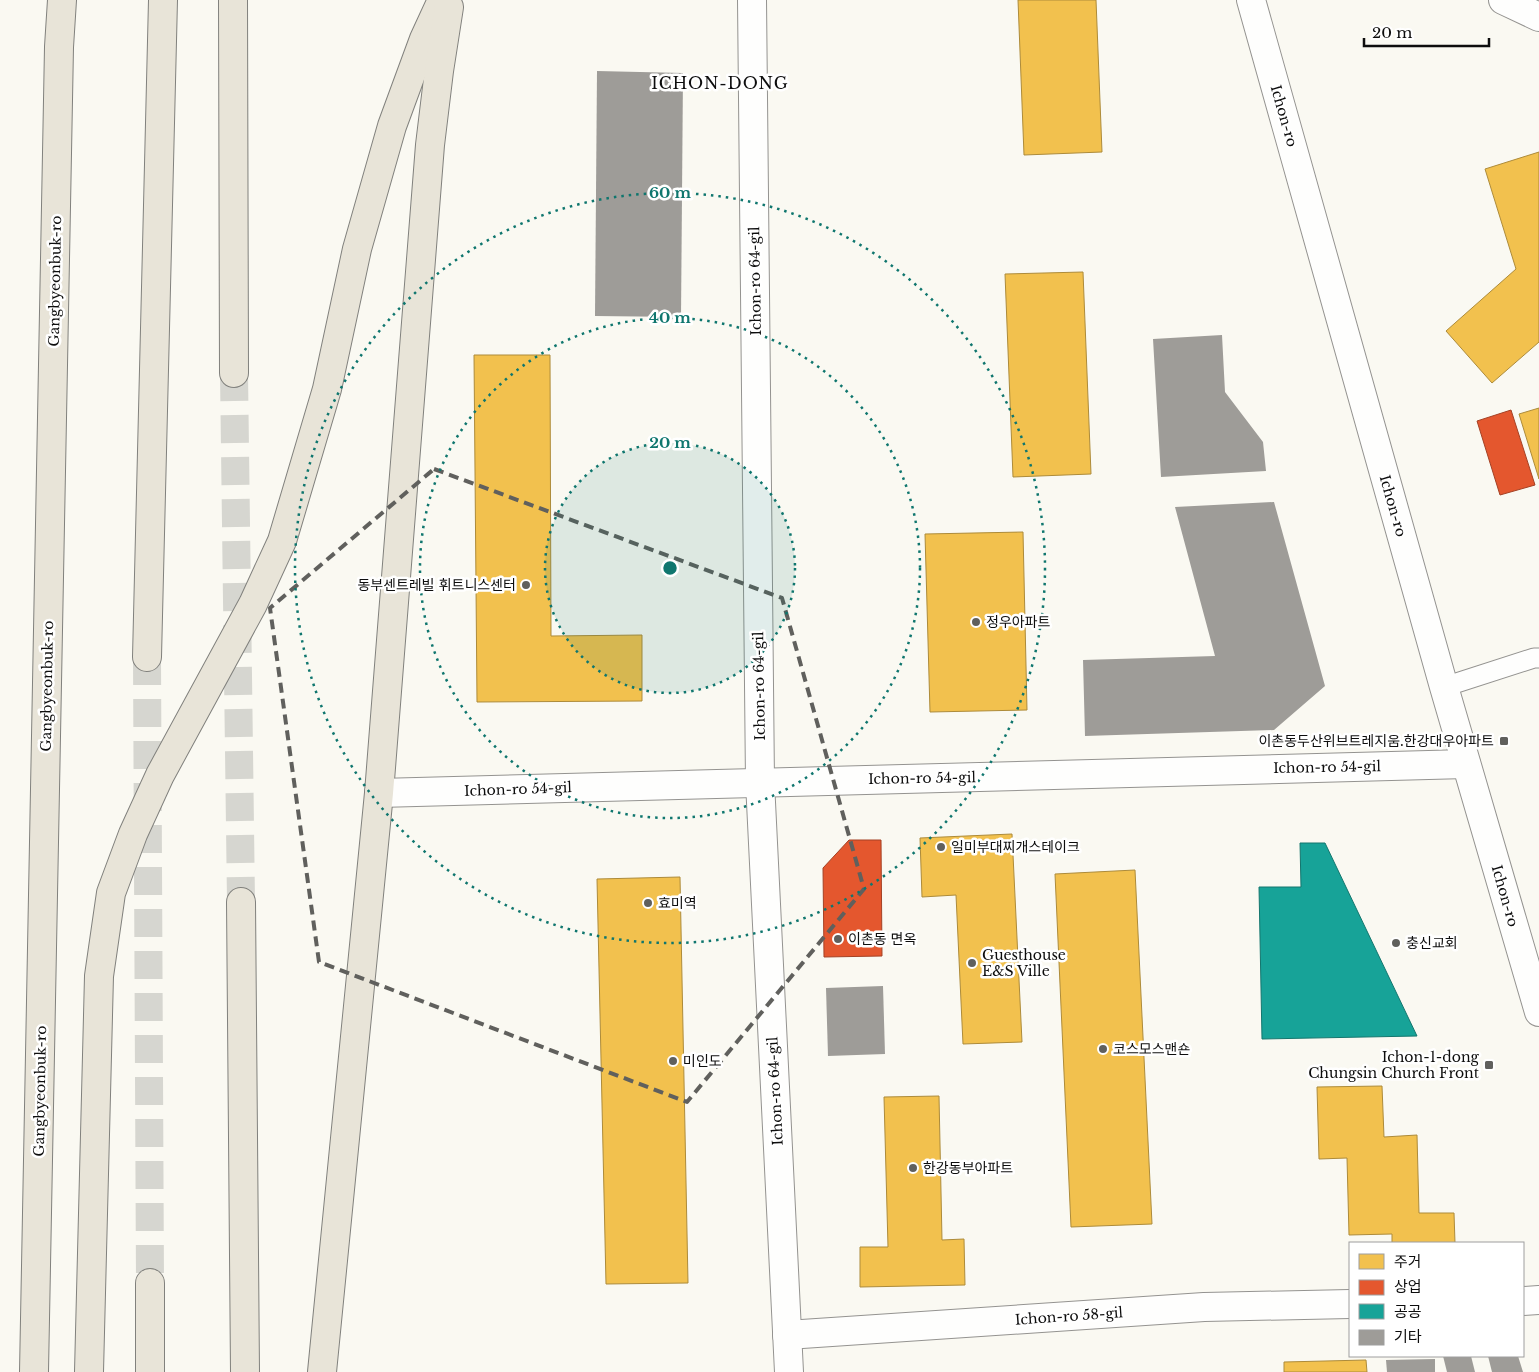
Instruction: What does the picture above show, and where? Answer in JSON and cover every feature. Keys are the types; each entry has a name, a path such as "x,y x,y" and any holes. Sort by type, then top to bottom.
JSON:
{"highway":[{"name":"Gangbyeonbuk-ro","path":"34,1372 59,57 62,0"},
{"path":"146,657 162,0"},
{"path":"232,0 234,373"},
{"path":"89,1372 99,976 111,894 133,834 160,775 254,604 282,541 327,389 358,249 392,126 424,39 442,0"},
{"path":"322,1372 379,793 430,145 450,0"},
{"path":"241,902 245,1372"},
{"path":"150,1283 150,1372"}],"street":[{"name":"Ichon-ro 64-gil","path":"752,0 760,782 789,1372"},
{"name":"Ichon-ro","path":"1252,0 1444,687 1539,1012"},
{"path":"1503,0 1539,18"},
{"name":"Ichon-ro 54-gil","path":"379,793 1466,764"},
{"path":"1524,1301 1539,1300"},
{"name":"Ichon-ro 58-gil","path":"787,1335 1204,1307 1349,1304"}],"lane":[{"path":"1444,687 1539,658"}],"highlighted area":[{"path":"434,469 782,598 864,889 687,1102 319,962 270,608"}],"building: 주거":[{"path":"1018,0 1096,0 1102,152 1024,155"},
{"path":"1539,152 1539,342 1492,383 1446,331 1516,269 1485,169"},
{"path":"1083,272 1091,474 1013,477 1005,274"},
{"path":"474,355 550,355 551,636 642,635 642,701 477,702"},
{"path":"1539,408 1539,479 1519,414"},
{"name":"정우아파트","path":"1023,532 1027,710 930,712 925,534"},
{"path":"1012,834 1022,1042 963,1044 956,895 922,897 920,838"},
{"name":"코스모스맨숀","path":"1135,870 1152,1224 1071,1227 1055,874"},
{"path":"680,877 688,1283 606,1284 597,879"},
{"path":"1382,1086 1384,1137 1417,1135 1419,1213 1454,1213 1455,1242 1392,1242 1392,1234 1349,1235 1347,1158 1319,1159 1317,1087"},
{"name":"한강동부아파트","path":"939,1096 942,1240 964,1239 965,1285 860,1287 860,1247 888,1247 884,1097"},
{"path":"1366,1360 1367,1372 1284,1372 1284,1362"}],"building: 상업":[{"path":"1511,410 1535,485 1500,495 1477,421"},
{"path":"849,840 881,840 882,956 824,957 823,868"}],"building: 공공":[{"name":"충신교회","path":"1300,843 1325,843 1417,1036 1262,1039 1259,887 1301,887"}],"building: 기타":[{"path":"597,71 683,73 681,317 595,316"},
{"path":"1222,335 1225,392 1263,442 1266,471 1161,477 1153,339"},
{"path":"1274,502 1325,686 1274,730 1085,736 1083,660 1215,656 1175,507"},
{"path":"883,986 885,1054 828,1056 826,988"},
{"path":"1443,1357 1471,1357 1475,1372 1447,1372"},
{"path":"1488,1357 1518,1357 1523,1372 1492,1372"},
{"path":"1435,1359 1435,1372 1387,1372 1386,1360"}],"tunnel":[{"path":"234,373 241,902"},
{"path":"147,657 150,1283"}],"place":[{"name":"동부센트레빌 휘트니스센터","path":"526,585"},
{"name":"정우아파트","path":"976,622"},
{"name":"이촌동두산위브트레지움.한강대우아파트","path":"1504,741"},
{"name":"일미부대찌개스테이크","path":"941,847"},
{"name":"효미역","path":"648,903"},
{"name":"이촌동 면옥","path":"838,939"},
{"name":"충신교회","path":"1396,943"},
{"name":"Guesthouse E&S Ville","path":"972,963"},
{"name":"코스모스맨숀","path":"1103,1049"},
{"name":"미인도","path":"673,1061"},
{"name":"Ichon-1-dong Chungsin Church Front","path":"1489,1065"},
{"name":"한강동부아파트","path":"913,1168"}],"district":[{"name":"ICHON-DONG","path":"720,83"}]}
